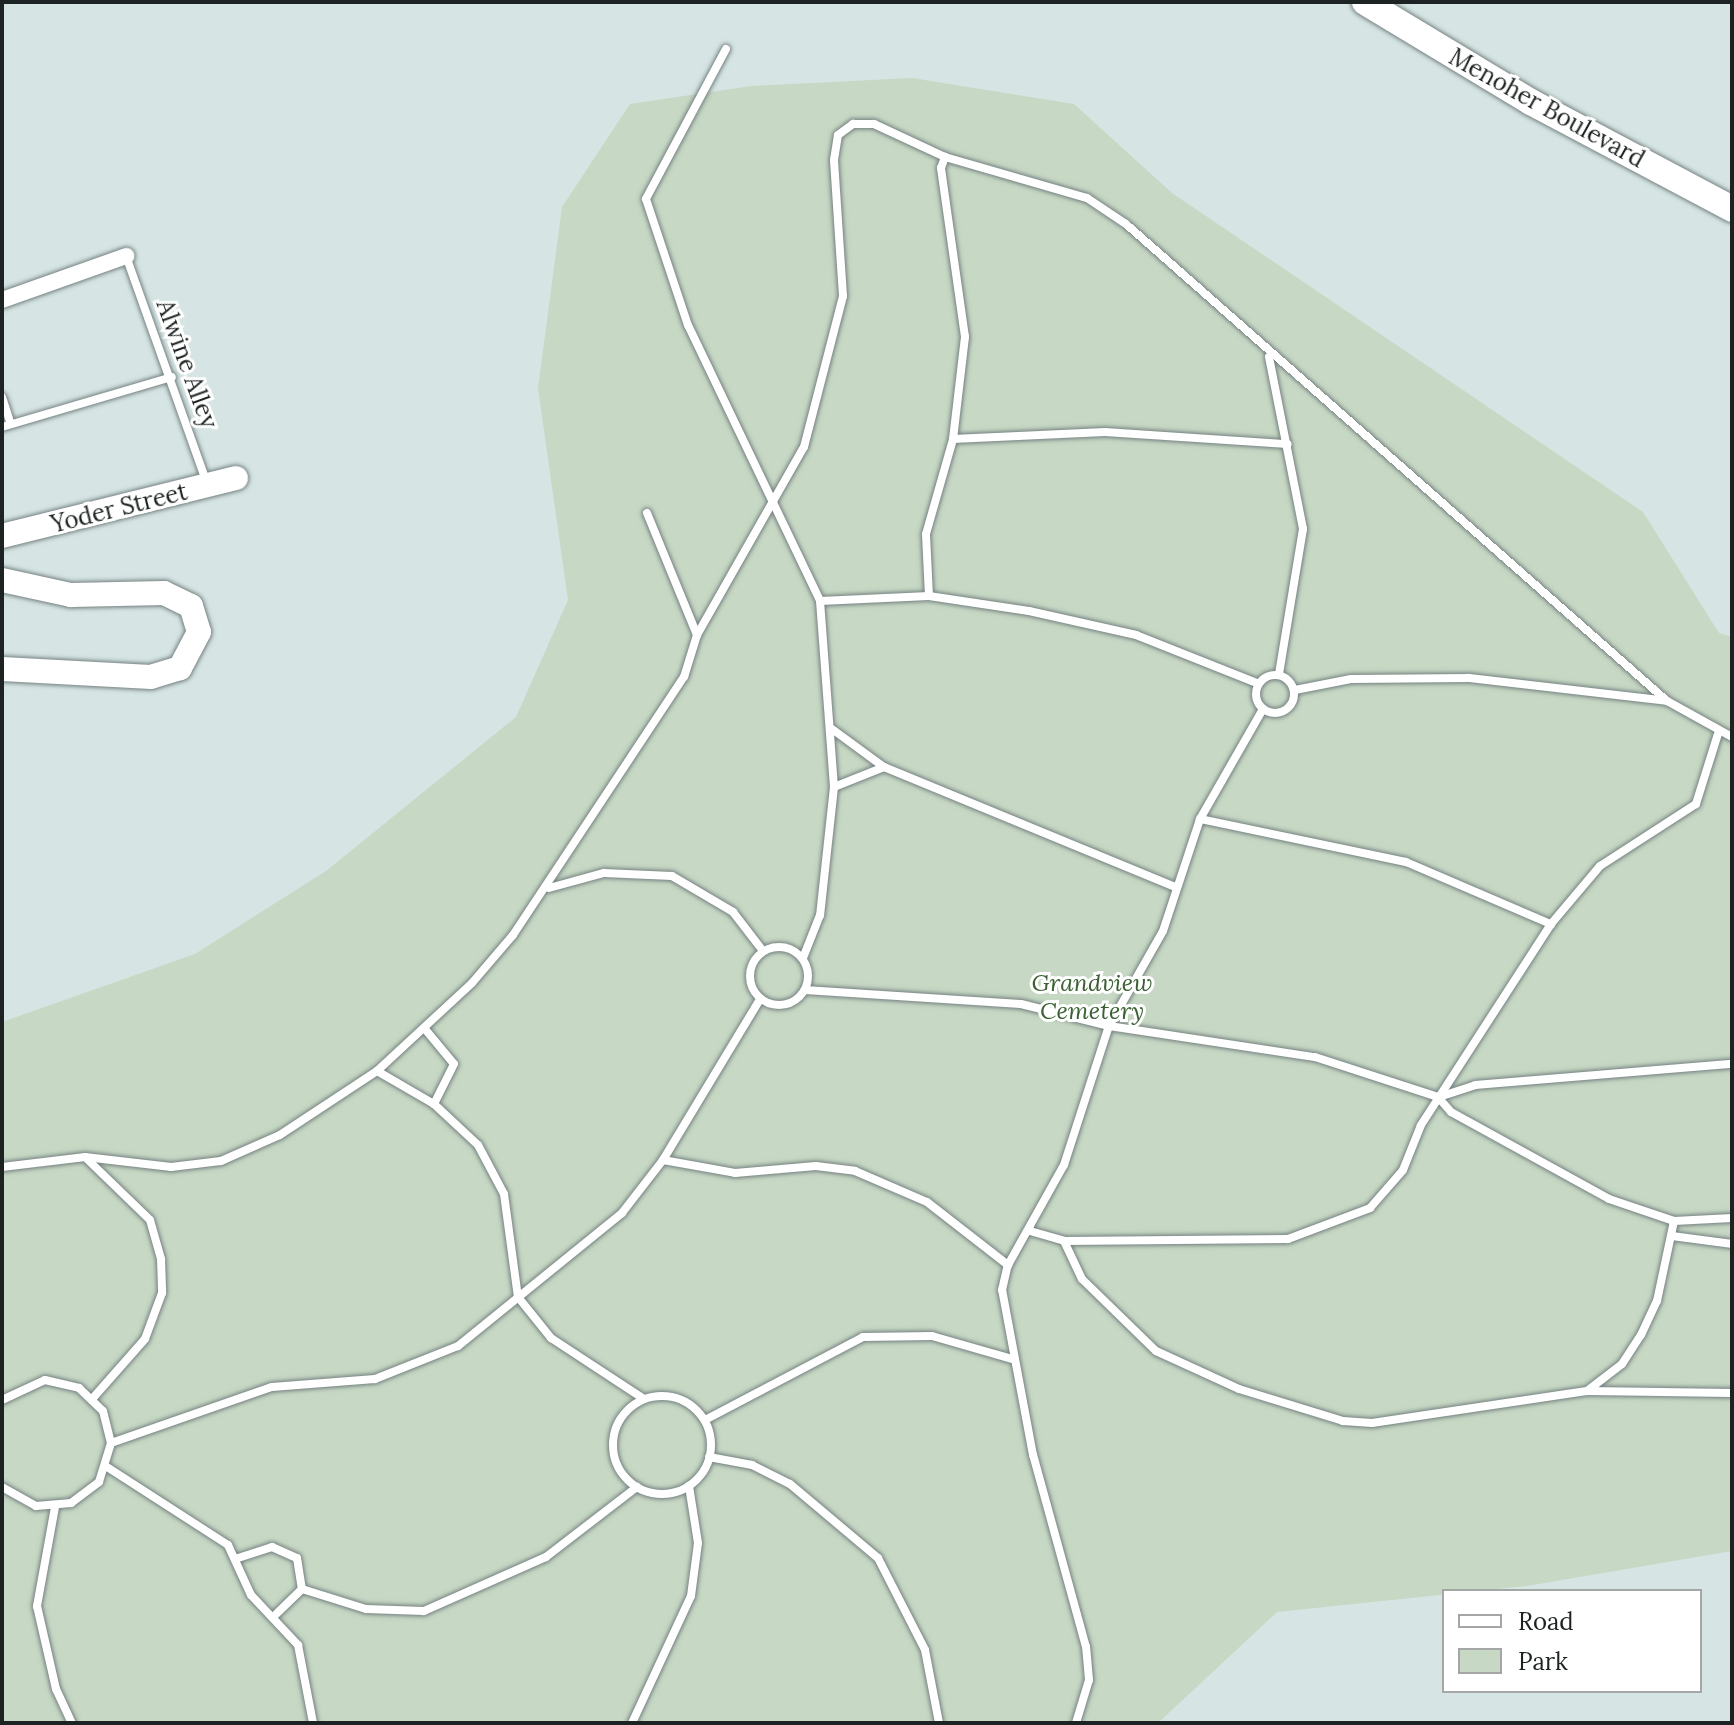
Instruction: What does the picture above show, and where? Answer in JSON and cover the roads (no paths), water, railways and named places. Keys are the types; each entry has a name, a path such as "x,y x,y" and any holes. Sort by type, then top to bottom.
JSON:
{"main road":[{"name":"Menoher Boulevard","path":"1365,2 1531,102 1732,209"}],"street":[{"path":"2,300 126,256"},
{"name":"Yoder Street","path":"2,536 236,478"},
{"path":"2,580 71,595 164,593 191,606 199,632 180,668 151,677 2,669"}],"lane":[{"path":"726,49 646,199 688,325 820,601 834,787 820,915 803,958 805,990"},
{"path":"2,1167 85,1157 171,1167 221,1161 280,1135 377,1071 425,1029 549,888 684,677 697,635 774,501 817,409 843,296 833,193 838,135 853,124 874,124 945,157 1087,198 1158,252 1269,356 1602,638 1667,701 1718,734 1732,737"},
{"path":"929,596 926,534 953,439 965,337 942,180 945,157"},
{"name":"Alwine Alley","path":"126,256 172,377 208,486"},
{"path":"1269,356 1303,529 1279,674"},
{"path":"2,397 6,426 172,377"},
{"path":"953,439 1105,432 1288,444"},
{"path":"647,513 697,635"},
{"path":"820,601 929,596 1136,635 1259,684 1279,674"},
{"path":"1279,674 1295,690"},
{"path":"1295,690 1351,679 1469,678 1667,701"},
{"path":"1076,1723 1089,1680 1086,1647 1003,1315 1008,1265 1030,1231 1084,1115 1109,1026 1163,931 1200,819 1263,709 1259,684"},
{"path":"1263,709 1286,711 1295,690"},
{"path":"832,729 884,767 1177,888"},
{"path":"1030,1231 1064,1241 1288,1239 1325,1229 1370,1208 1403,1170 1438,1097 1551,924 1600,866 1696,804 1718,734"},
{"path":"834,787 884,767"},
{"path":"1200,819 1406,862 1551,924"},
{"path":"549,888 604,873 672,876 733,912 763,951"},
{"path":"763,951 792,949 803,958"},
{"path":"760,999 749,974 763,951"},
{"path":"760,999 784,1005 805,990 936,994 1109,1026 1315,1057 1438,1097 1451,1112 1609,1199 1674,1221 1732,1218"},
{"path":"111,1443 272,1387 375,1379 415,1367 458,1346 594,1241 663,1160 760,999"},
{"path":"425,1029 454,1064 434,1104"},
{"path":"1438,1097 1475,1085 1732,1064"},
{"path":"302,1589 366,1609 424,1611 546,1557 637,1487 669,1493 689,1486 709,1457 705,1420 682,1400 644,1399 551,1338 518,1297 504,1194 478,1145 434,1104 377,1071"},
{"path":"85,1157 150,1220 161,1259 162,1293 145,1339 93,1398"},
{"path":"663,1160 735,1173 816,1166 855,1171 927,1202 1008,1265"},
{"path":"1587,1391 1622,1364 1641,1335 1674,1221"},
{"path":"1672,1236 1732,1244"},
{"path":"1064,1241 1082,1279 1156,1351 1200,1375 1343,1421 1587,1391 1732,1393"},
{"path":"705,1420 863,1337 932,1336 1012,1359"},
{"path":"2,1400 45,1380 93,1398 111,1443 107,1467 86,1494 55,1507 18,1500 2,1487"},
{"path":"637,1487 613,1446 623,1415 644,1399"},
{"path":"709,1457 752,1465 790,1484 878,1558 925,1650 939,1723"},
{"path":"107,1467 202,1525 235,1559 251,1595 276,1614 309,1674 313,1723"},
{"path":"632,1723 691,1596 698,1543 689,1486"},
{"path":"55,1507 37,1606 56,1689 72,1723"},
{"path":"235,1559 287,1548 303,1573 302,1589 276,1614"}],"park label":[{"name":"Grandview Cemetery","path":"1092,997"}]}
